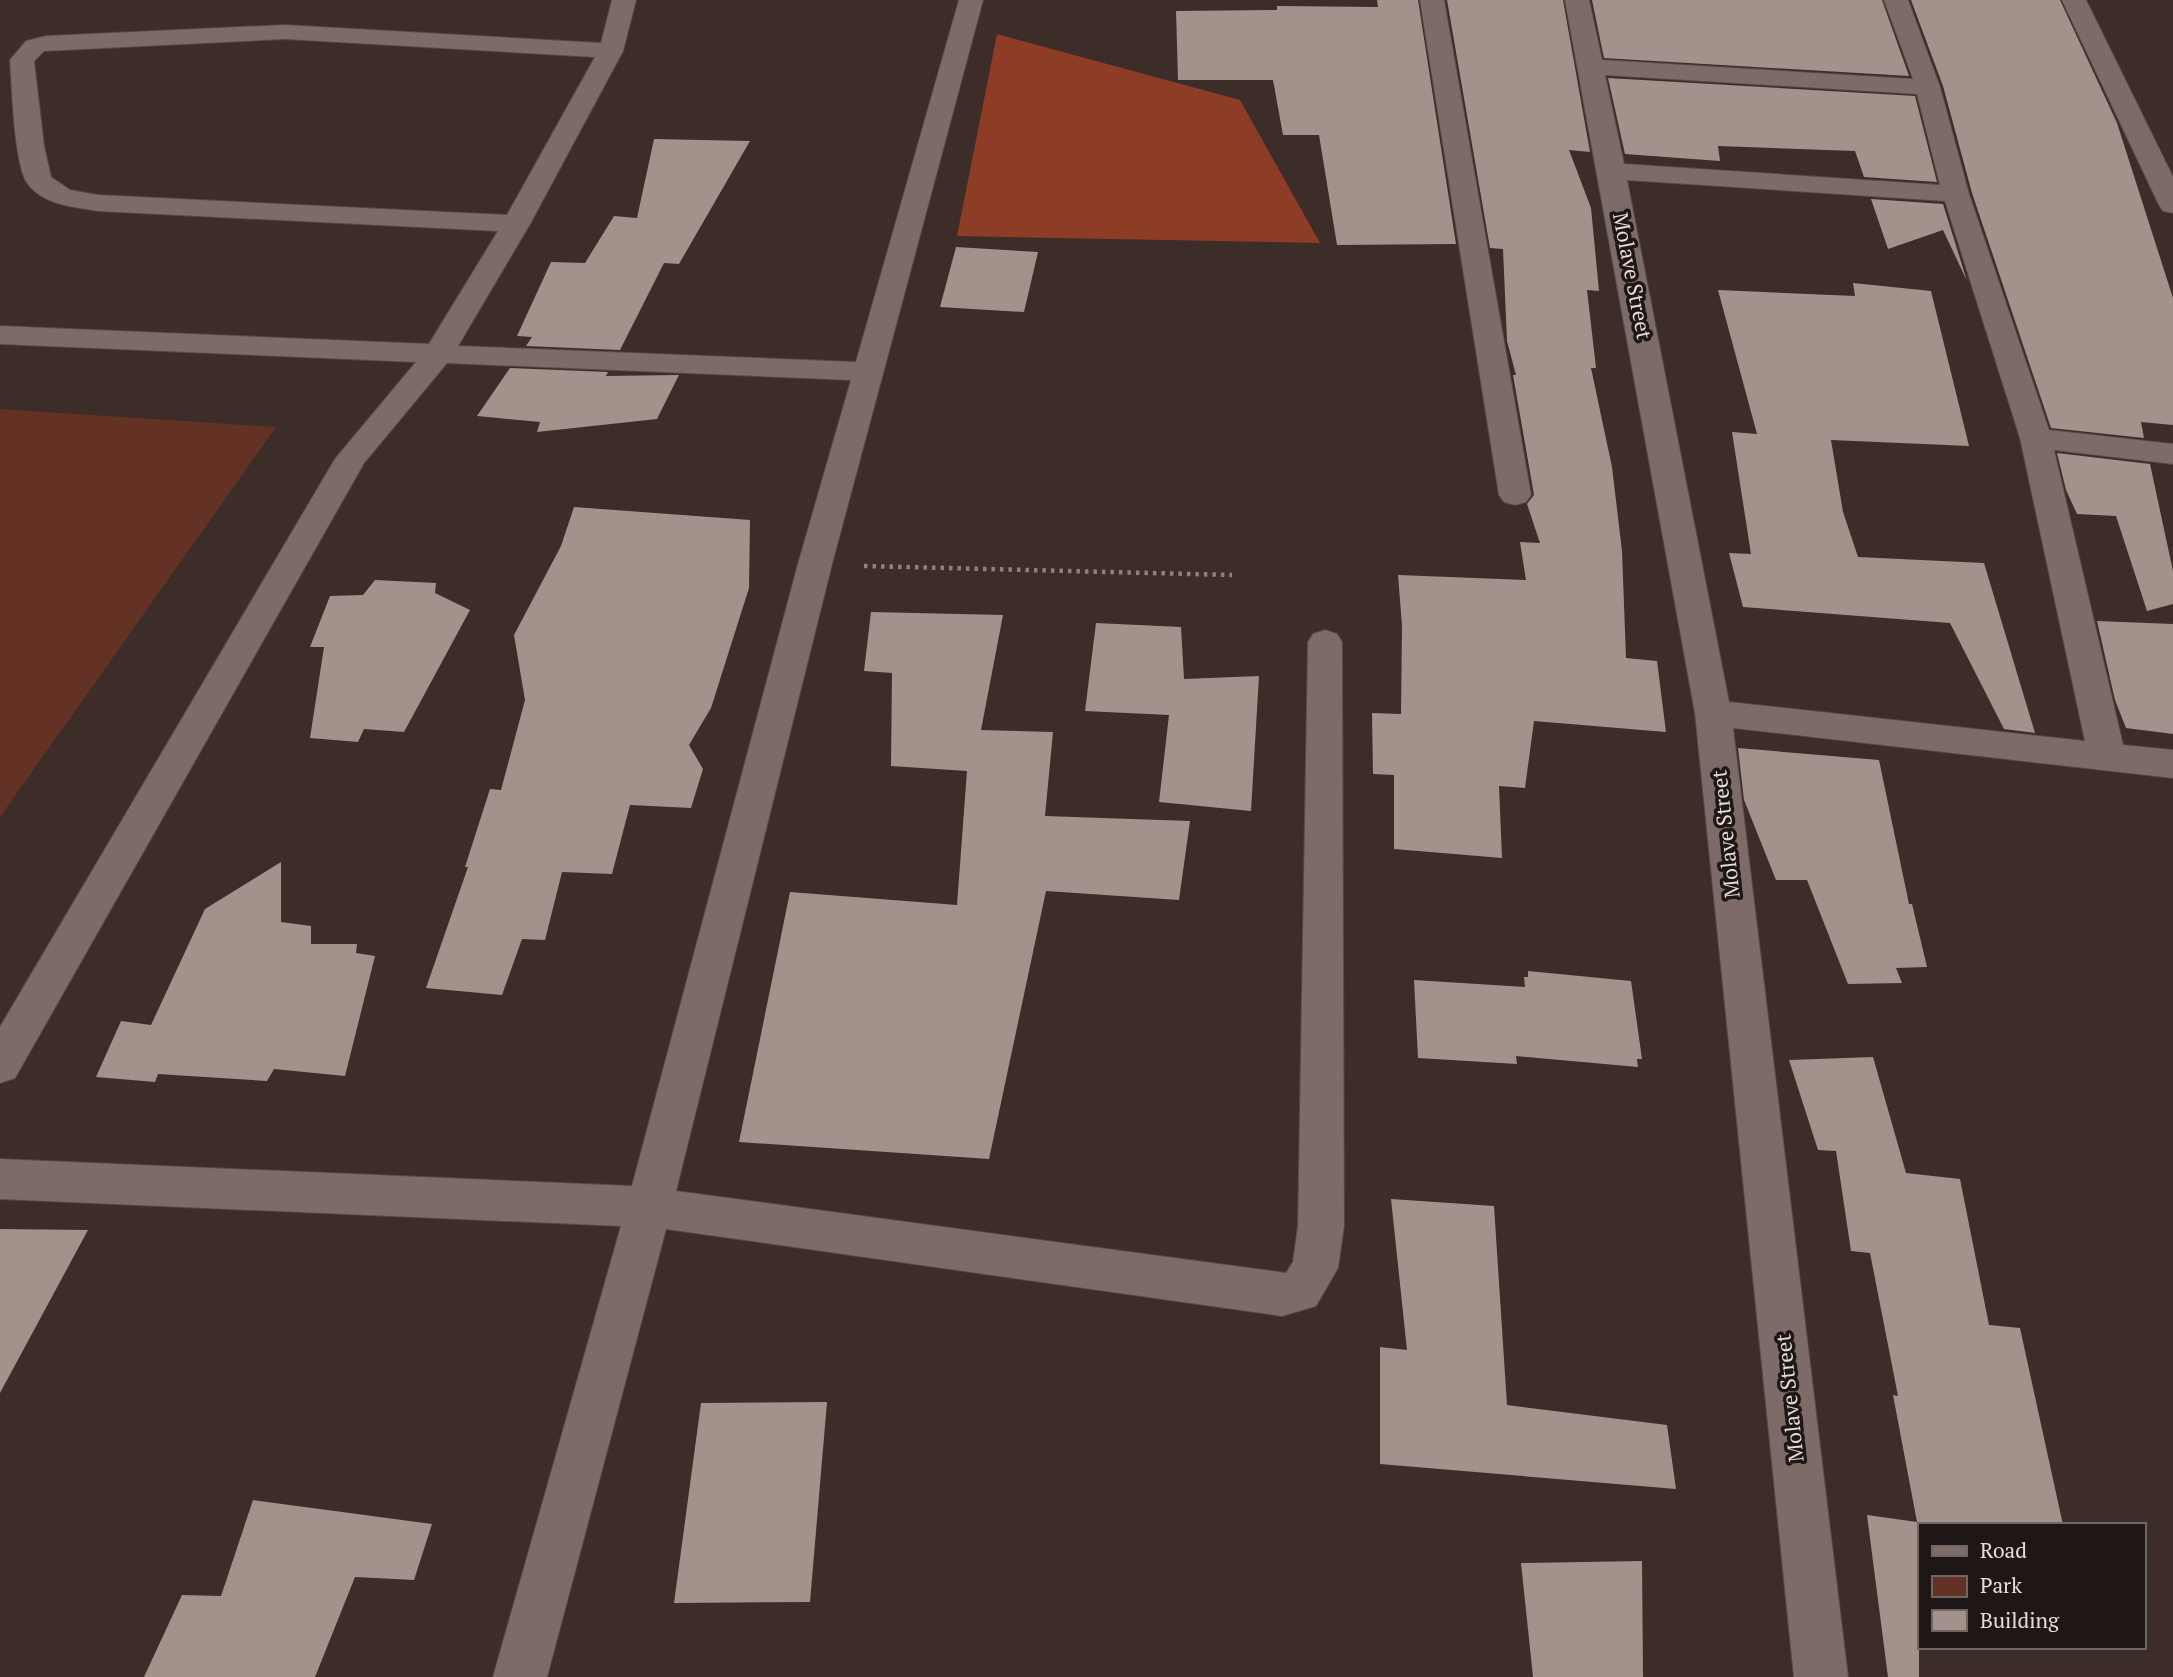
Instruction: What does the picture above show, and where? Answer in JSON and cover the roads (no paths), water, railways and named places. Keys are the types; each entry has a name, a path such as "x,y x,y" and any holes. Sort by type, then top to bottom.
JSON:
{"street":[{"path":"0,1065 351,459 439,353 516,225 611,51 624,0"},
{"path":"520,1677 649,1208 815,564 971,0"},
{"path":"1432,0 1515,495"},
{"name":"Molave Street","path":"1577,0 1612,171 1713,713 1821,1677"},
{"path":"1896,0 1928,88 1956,194 2036,438 2107,756"},
{"path":"2074,0 2173,205"},
{"path":"516,225 99,203 62,195 39,181 31,146 22,60 35,46 46,43 285,32 611,51"},
{"path":"1592,67 1928,88"},
{"path":"1612,171 1956,194"},
{"path":"0,335 868,372"},
{"path":"2036,438 2173,454"},
{"path":"0,1179 649,1208 1260,1293 1282,1295 1300,1291 1315,1268 1321,1226 1325,642"},
{"path":"1713,713 2173,764"}]}
